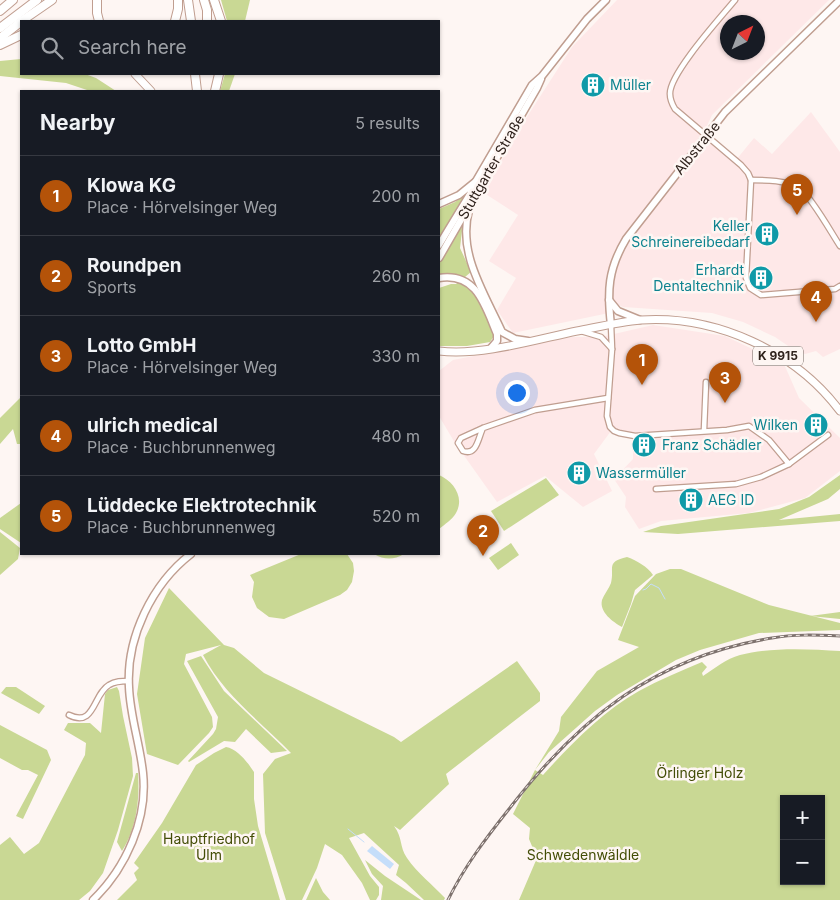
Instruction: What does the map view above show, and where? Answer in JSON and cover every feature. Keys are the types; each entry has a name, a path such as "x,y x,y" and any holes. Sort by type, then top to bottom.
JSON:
{"highway":[{"path":"0,11 13,0"},
{"path":"0,28 37,0"},
{"path":"23,20 52,0"},
{"path":"96,0 99,20"},
{"path":"174,20 178,9 178,0"},
{"path":"188,0 191,20"},
{"path":"204,0 207,20"},
{"path":"214,0 222,20"},
{"path":"0,38 20,22"},
{"path":"0,45 20,35"},
{"path":"195,75 197,90"},
{"path":"215,90 219,75"}],"main road":[{"name":"Stuttgarter Straße","path":"440,243 532,85 542,76 572,37 606,0"},
{"name":"Albstraße","path":"610,325 608,289 612,269 622,245 706,135 739,98 840,0"},
{"path":"135,75 151,90"},
{"name":"Stuttgarter Straße","path":"440,256 537,88 542,76"},
{"path":"440,204 459,194 476,181"},
{"path":"473,198 466,222 465,235 468,252 502,332 506,346"},
{"path":"440,278 448,276 459,278 474,287 497,334 497,341 491,348"},
{"path":"609,300 618,311 641,320"},
{"name":"K 9915","path":"440,351 475,352 580,330 641,320 680,322 726,331 764,347 804,374 840,411"},
{"path":"502,332 515,339 529,341"},
{"path":"93,900 112,878 126,855 136,832 141,810 143,775 129,681 133,648 145,614 162,584 189,555"}],"street":[{"path":"735,0 683,65 673,81 669,93 671,102 675,109 741,165 751,180 746,263 746,278 750,288 761,295 835,289 840,286"},
{"path":"751,180 791,184 802,189 840,246"},
{"path":"610,325 612,349 607,422 610,427 619,433 635,436 727,430 749,426 769,440 789,464"},
{"path":"580,330 601,337 612,349"},
{"path":"704,430 706,382"},
{"path":"482,428 475,448 468,453 463,452 458,444 461,438 482,428 535,410 608,398"},
{"path":"656,489 736,484 761,477 789,464 828,435"},
{"path":"69,715 78,718 86,716 91,713 99,696 108,686 117,682 129,681"}],"shaded area":[{"path":"617,0 829,0 712,115 700,141 707,135 736,160 754,138 772,154 811,112 840,152 840,349 823,357 816,351 805,354 797,352 775,337 743,322 712,313 623,307 609,300 609,313 513,333 497,310 516,278 489,261 518,215 484,193 514,137 572,47"},
{"path":"653,325 725,336 784,364 799,398 840,438 840,471 805,498 749,513 661,521 639,529 625,507 626,497 614,479 633,459 633,439 611,431 594,454 612,491 583,507 545,476 497,502 455,443 440,418 440,370 453,360 572,337 601,337"}],"green space":[{"path":"221,0 250,0 245,20 227,20"},
{"path":"20,59 20,75 88,75 114,90 87,90 66,83 0,76 0,61"},
{"path":"225,75 235,75 229,90 220,90"},
{"path":"466,194 440,237 440,209 455,202"},
{"path":"463,222 460,248 471,272 465,277 477,295 494,336 490,342 467,346 440,346 440,288 457,284 454,280 440,279 440,260"},
{"path":"20,398 20,444 17,444 13,429 0,444 0,418"},
{"path":"840,475 840,489 828,499 779,520 840,514 840,521 678,534 643,532 661,526 779,509 809,497"},
{"path":"440,476 453,485 459,501 456,513 440,528"},
{"path":"546,478 559,495 504,531 491,511"},
{"path":"20,504 20,542 0,529 0,518"},
{"path":"0,532 20,548 18,559 0,575"},
{"path":"511,543 519,555 498,570 489,558"},
{"path":"299,555 348,555 353,563 354,571 352,582 347,590 340,595 284,619 269,617 257,608 252,597 254,582 250,575"},
{"path":"377,555 401,555 389,558"},
{"path":"627,557 641,564 653,575 635,590 622,627 607,616 603,609 602,600 611,583 613,563"},
{"path":"670,569 681,569 769,605 840,623 840,630 759,633 700,650 676,660 617,695 595,711 549,752 535,770 559,731 561,717 597,671 639,647 618,640 635,596 656,574"},
{"path":"169,588 224,645 234,648 264,673 401,742 517,661 540,693 540,701 446,774 449,784 400,830 394,826 399,834 407,858 420,874 445,898 444,900 424,900 396,875 399,865 364,833 349,838 370,876 379,887 379,895 376,900 370,900 362,883 342,855 325,844 317,868 302,900 286,900 265,833 263,774 275,759 291,753 243,707 211,669 203,655 221,645 186,654 184,664 212,717 213,727 209,733 178,765 147,754 137,694 145,638"},
{"path":"840,612 840,619 810,616"},
{"name":"Örlinger Holz","path":"790,649 840,651 840,900 519,900 537,858 529,839 530,828 513,814 535,770 543,775 576,740 600,719 625,699 639,691 702,662 707,667 702,673 703,676 730,659 752,652"},
{"path":"201,656 224,691 287,751 271,753 246,729 235,742 224,741 188,761 213,734 218,717 187,661"},
{"path":"6,687 16,687 45,706 39,714 1,693"},
{"path":"117,687 132,758 133,776 118,830 103,873 90,891 79,900 0,900 0,845 10,837 24,854 39,843 85,755 86,743 64,730 68,723 90,723 101,733 105,694 108,690"},
{"path":"0,725 47,750 51,760 23,819 16,816 38,775 28,770 22,770 0,758"},
{"name":"Hauptfriedhof Ulm","path":"226,747 239,753 254,772 254,799 258,826 280,900 117,900 137,880 134,873 139,868 134,863 162,823 196,765"},
{"path":"136,773 138,773 138,804 131,833 122,851 117,842"},
{"path":"365,860 421,900 381,900 383,886 372,874"},
{"path":"316,878 323,892 330,900 306,900"}],"water":[{"path":"372,846 394,864 390,869 367,851"}],"waterway":[{"path":"643,590 651,584 659,588 665,599"},
{"path":"348,829 364,842"}],"railway":[{"path":"448,900 476,853 536,776 592,720 623,696 656,676 691,660 730,647 789,636 840,636"}],"place":[{"name":"Müller","path":"593,85"},
{"name":"Lüddecke Elektrotechnik","path":"797,215"},
{"name":"Keller Schreinereibedarf","path":"767,234"},
{"name":"Erhardt Dentaltechnik","path":"761,278"},
{"name":"ulrich medical","path":"816,322"},
{"name":"Klowa KG","path":"642,385"},
{"name":"Lotto GmbH","path":"725,403"},
{"name":"Wilken","path":"816,425"},
{"name":"Franz Schädler","path":"644,445"},
{"name":"Wassermüller","path":"579,473"},
{"name":"AEG ID","path":"691,500"},
{"name":"Roundpen","path":"483,556"}],"park label":[{"name":"Schwedenwäldle","path":"583,855"}]}
